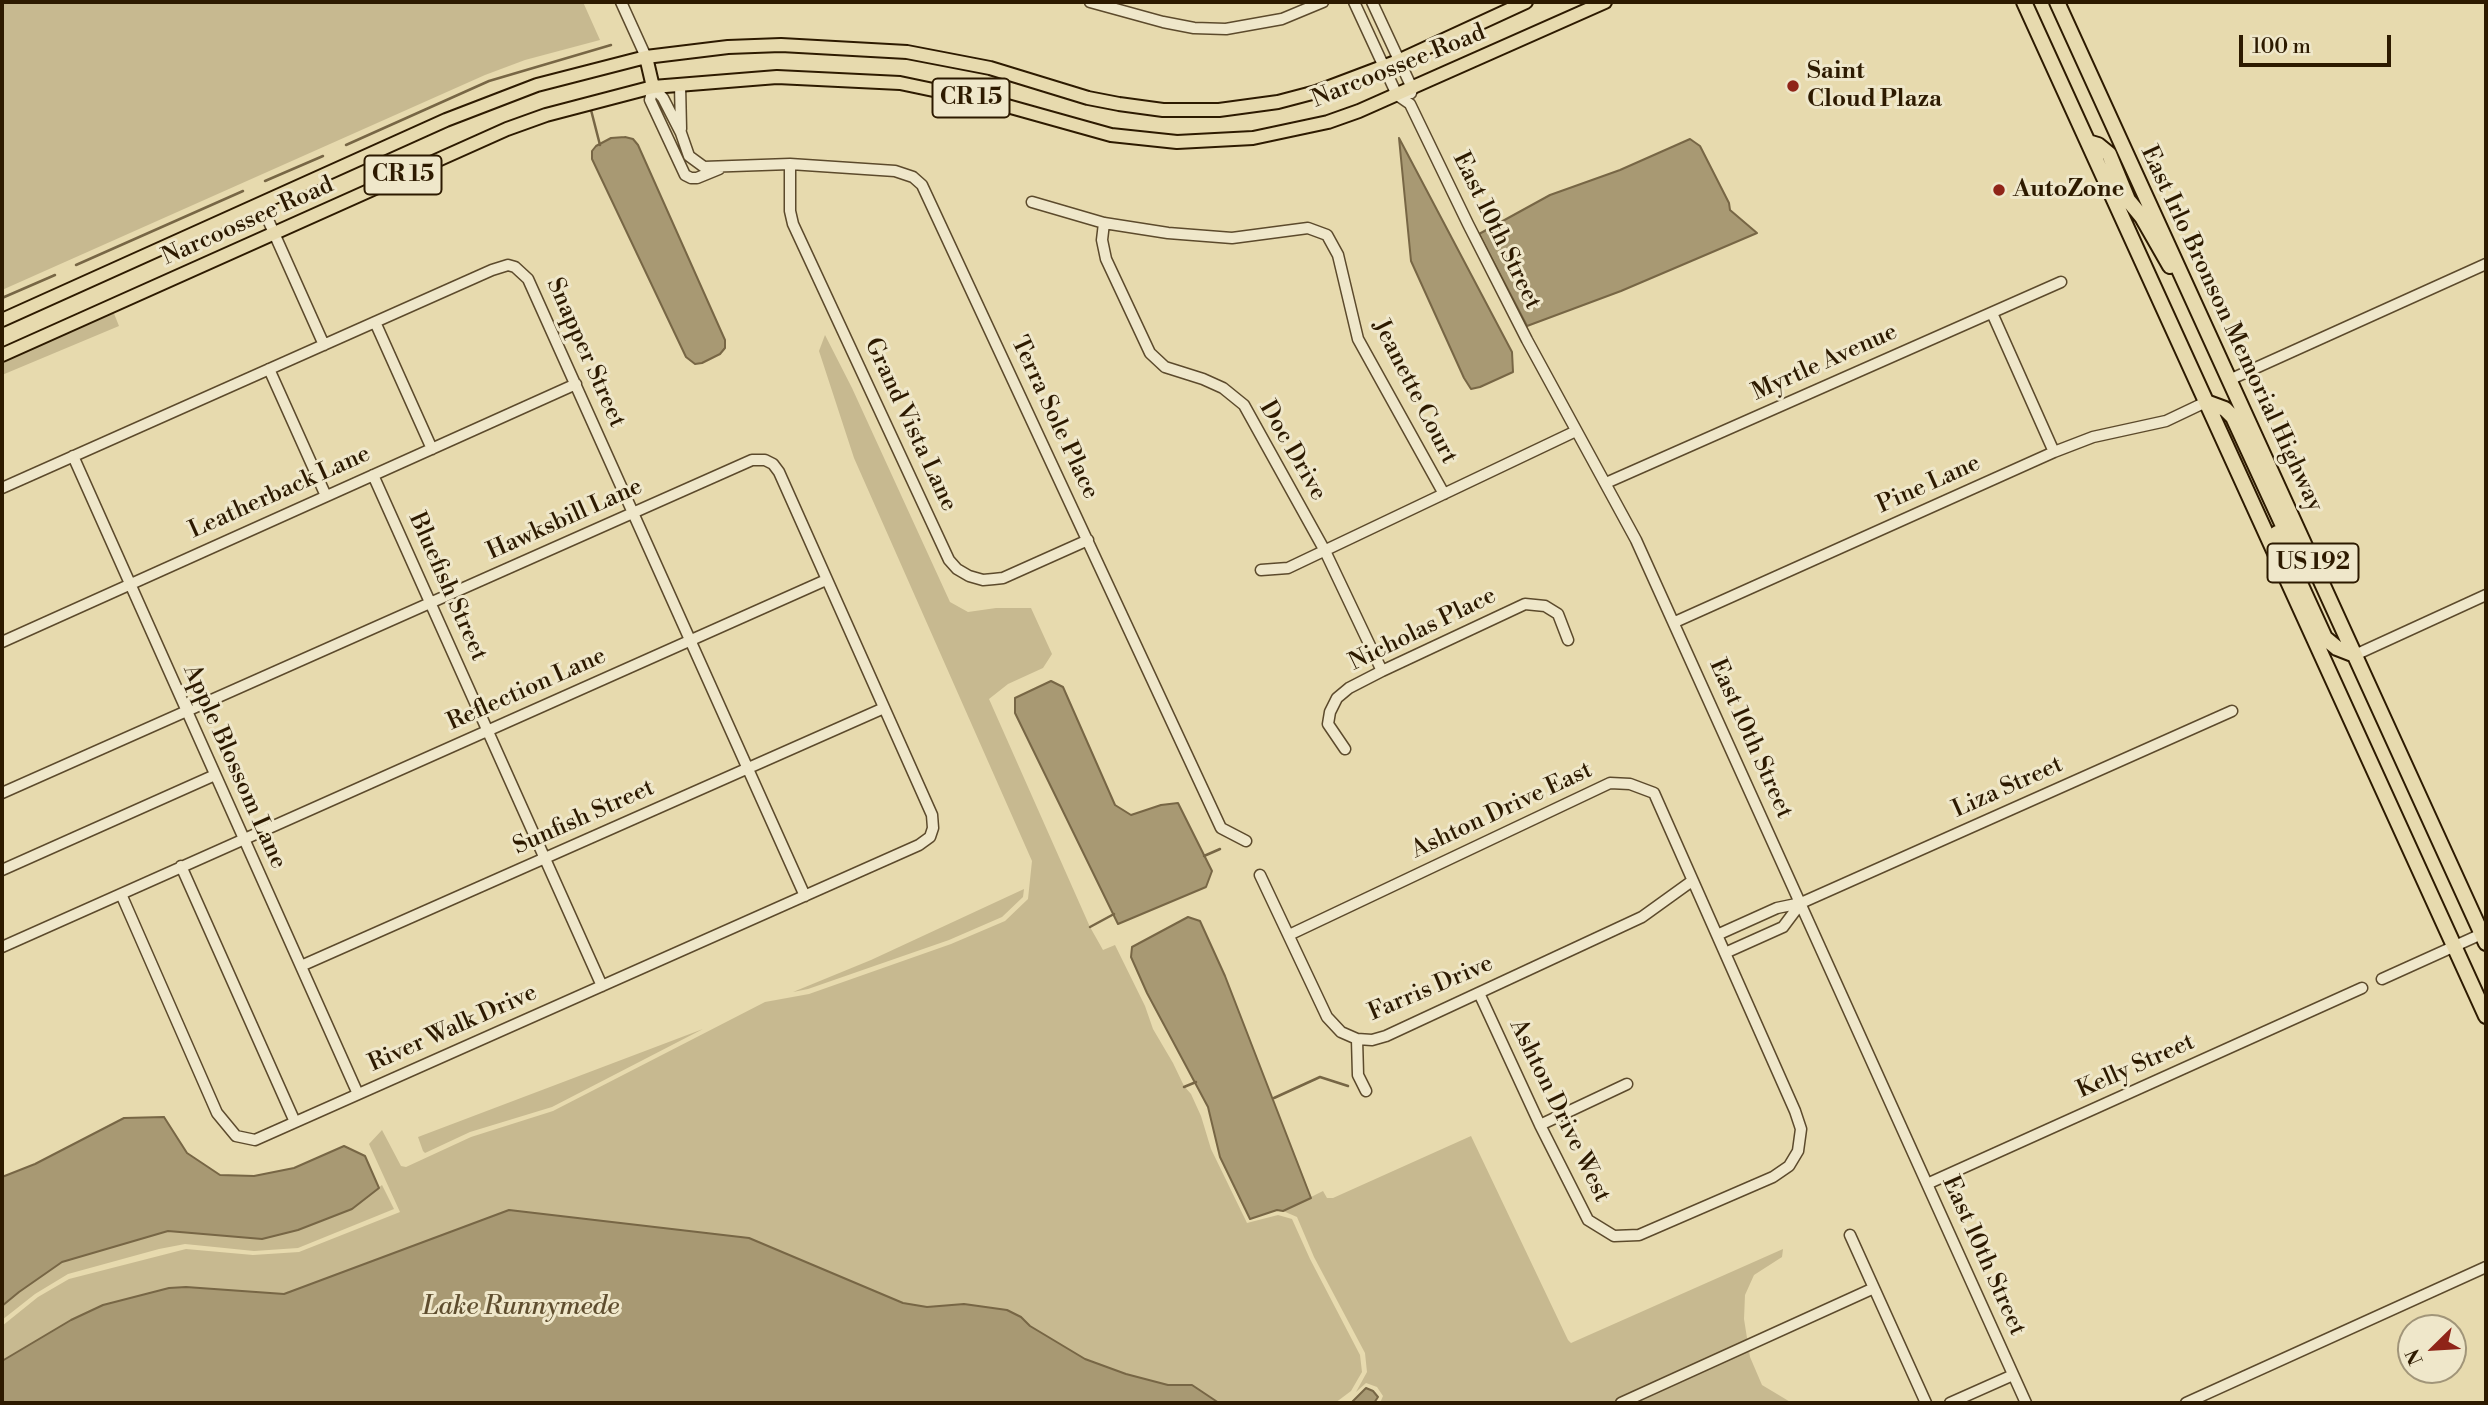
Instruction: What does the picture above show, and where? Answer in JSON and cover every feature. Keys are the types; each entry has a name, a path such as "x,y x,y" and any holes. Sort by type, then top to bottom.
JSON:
{"highway":[{"name":"US 192","path":"2024,2 2486,1016"},
{"name":"East Irlo Bronson Memorial Highway","path":"2057,2 2485,936"},
{"path":"2088,142 2098,145 2109,154 2128,200 2142,217 2164,258 2186,286"},
{"path":"2206,402 2225,409 2233,417 2309,582 2325,589"},
{"path":"2228,450 2241,456 2325,638 2337,648 2356,654"}],"main road":[{"name":"Narcoossee Road","path":"2,320 446,120 587,71 646,57 728,47 781,45 907,52 990,68 1109,102 1163,110 1219,110 1278,102 1316,92 1398,61 1526,2"},
{"name":"Narcoossee Road","path":"2,355 507,130 546,115 653,87 777,77 901,83 1000,104 1111,135 1177,142 1226,140 1284,133 1328,122 1412,88 1579,8 1605,2"},
{"path":"646,57 653,87"}],"street":[{"path":"621,2 646,57"},
{"path":"1093,2 1163,22 1194,28 1226,29 1282,19 1323,2"},
{"name":"East 10th Street","path":"1354,2 1397,94 1410,104 1468,224 1606,483 1675,622 2026,1403"},
{"path":"1372,2 1412,88 1410,104"},
{"name":"Terra Sole Place","path":"680,85 681,133"},
{"name":"Terra Sole Place","path":"653,87 663,98 681,133 689,156 704,167 723,167"},
{"name":"Terra Sole Place","path":"653,87 650,100 685,175 691,178 737,164 790,164 895,170 922,185 1221,828 1246,842"},
{"name":"Grand Vista Lane","path":"790,164 790,211 793,224 949,560 969,576 983,580 1003,578 1088,540"},
{"name":"Jeanette Court","path":"1032,202 1104,223 1168,233 1232,237 1308,228 1326,235 1338,255 1358,339 1444,494"},
{"path":"261,204 324,345"},
{"name":"Doc Drive","path":"1104,223 1102,240 1106,259 1150,353 1166,368 1223,388 1244,405 1325,551 1382,671"},
{"path":"2229,380 2486,264"},
{"name":"Snapper Street","path":"2,488 492,270 508,265 515,267 528,279 805,895"},
{"name":"Myrtle Avenue","path":"1606,483 2061,282"},
{"path":"1992,313 2054,452"},
{"path":"375,322 432,449"},
{"path":"268,369 326,496"},
{"name":"Leatherback Lane","path":"2,642 576,384"},
{"name":"Pine Lane","path":"1675,622 2054,452 2093,437 2166,421 2206,402"},
{"path":"1261,570 1288,568 1576,430"},
{"name":"Apple Blossom Lane","path":"73,456 358,1094"},
{"name":"Hawksbill Lane","path":"2,793 752,460 765,460 773,464 779,472 932,816 933,828 930,837"},
{"name":"Bluefish Street","path":"373,475 602,986"},
{"name":"Reflection Lane","path":"2,947 826,580"},
{"path":"2356,654 2486,595"},
{"name":"Nicholas Place","path":"1345,749 1328,724 1330,712 1337,698 1349,688 1382,671 1524,604 1545,606 1558,614 1568,639"},
{"name":"Sunfish Street","path":"301,966 884,708"},
{"name":"Liza Street","path":"1717,935 1777,908 1801,903 2232,711"},
{"path":"2,870 215,775"},
{"name":"Ashton Drive East","path":"1289,935 1610,783 1630,784 1654,793 1726,953"},
{"name":"River Walk Drive","path":"121,894 217,1112 236,1136 255,1140 919,845 930,837"},
{"path":"181,866 295,1122"},
{"name":"Farris Drive","path":"1261,875 1327,1017 1341,1032 1357,1040 1386,1037 1642,917 1692,881"},
{"path":"1726,953 1783,926 1801,903"},
{"path":"2382,979 2455,946 2485,936"},
{"name":"Ashton Drive West","path":"1479,993 1540,1125 1588,1220 1614,1236 1639,1235 1773,1177 1789,1166 1798,1151 1801,1129 1795,1111 1726,953"},
{"name":"Kelly Street","path":"1927,1184 2362,988"},
{"path":"1357,1040 1358,1075 1366,1091"},
{"path":"1540,1125 1628,1084"},
{"path":"1850,1235 1926,1403"},
{"path":"2186,1403 2486,1268"},
{"path":"1621,1403 1874,1289"},
{"path":"1950,1403 2013,1375"}],"shaded area":[{"path":"2,2 583,2 600,40 525,60 485,75 2,290"},
{"path":"113,311 119,326 2,375 2,361"},
{"path":"825,335 950,602 968,612 996,608 1031,608 1052,654 1043,668 1008,684 989,699 1090,927 1103,950 1115,945 1145,1006 1153,1029 1191,1094 1211,1149 1247,1223 1278,1215 1292,1219 1360,1355 1362,1372 1351,1391 1335,1403 1219,1403 1192,1385 1168,1385 1085,1359 1030,1326 1021,1317 947,1306 927,1307 903,1303 749,1238 509,1210 284,1294 169,1288 103,1305 71,1320 2,1361 2,1326 38,1297 69,1279 186,1249 253,1255 299,1252 400,1212 369,1144 382,1130 401,1166 406,1167 471,1137 553,1111 765,1002 809,994 951,944 1005,921 1028,899 1032,861 854,458 819,351"},
{"path":"1024,889 1023,897 1002,917 949,940 793,992 871,960"},
{"path":"703,1029 552,1107 470,1132 425,1153 423,1151 418,1137"},
{"path":"1471,1136 1571,1343 1783,1249 1782,1257 1754,1275 1745,1295 1744,1319 1750,1357 1762,1385 1792,1403 1380,1403 1383,1396 1377,1387 1366,1383 1356,1392 1367,1372 1365,1353 1314,1257 1297,1217 1283,1211 1323,1191 1327,1198 1333,1198"},
{"path":"382,1185 394,1209 298,1248 254,1251 185,1244 159,1249 68,1274 35,1294 2,1320 2,1306 62,1262 168,1231 262,1239 298,1230 352,1209"}],"water":[{"path":"611,138 633,139 638,145 725,340 725,348 720,354 702,363 695,364 686,357 592,159 592,151 596,146"},
{"path":"1399,138 1512,352 1513,372 1480,387 1471,389 1464,378 1411,261"},
{"path":"1690,139 1700,146 1730,210 1757,233 1621,291 1527,326 1479,234 1550,195 1620,170"},
{"path":"1051,681 1063,687 1115,805 1131,815 1161,805 1178,803 1212,871 1206,887 1118,924 1015,713 1015,698"},
{"path":"1188,917 1200,921 1225,976 1311,1198 1283,1211 1277,1210 1250,1219 1220,1157 1208,1107 1147,993 1131,957 1132,947"},
{"path":"164,1117 187,1153 220,1175 254,1176 294,1168 344,1146 365,1156 379,1188 352,1209 298,1230 262,1239 168,1231 62,1262 2,1306 2,1177 35,1164 124,1118"},
{"name":"Lake Runnymede","path":"509,1210 749,1238 903,1303 927,1307 964,1304 1007,1310 1085,1359 1168,1385 1192,1385 1219,1403 2,1403 2,1361 71,1320 103,1305 169,1288 284,1294"},
{"path":"1366,1388 1378,1397 1374,1403 1351,1403"}],"waterway":[{"path":"346,145 489,81 611,45"},
{"path":"591,110 600,145"},
{"path":"265,181 323,156"},
{"path":"76,265 243,191"},
{"path":"2,298 55,275"},
{"path":"1204,856 1220,849"},
{"path":"1090,927 1114,914"},
{"path":"1274,1098 1320,1077 1348,1086"},
{"path":"1184,1087 1196,1082"}],"place":[{"name":"Saint Cloud Plaza","path":"1793,86"},
{"name":"AutoZone","path":"1999,190"}]}
